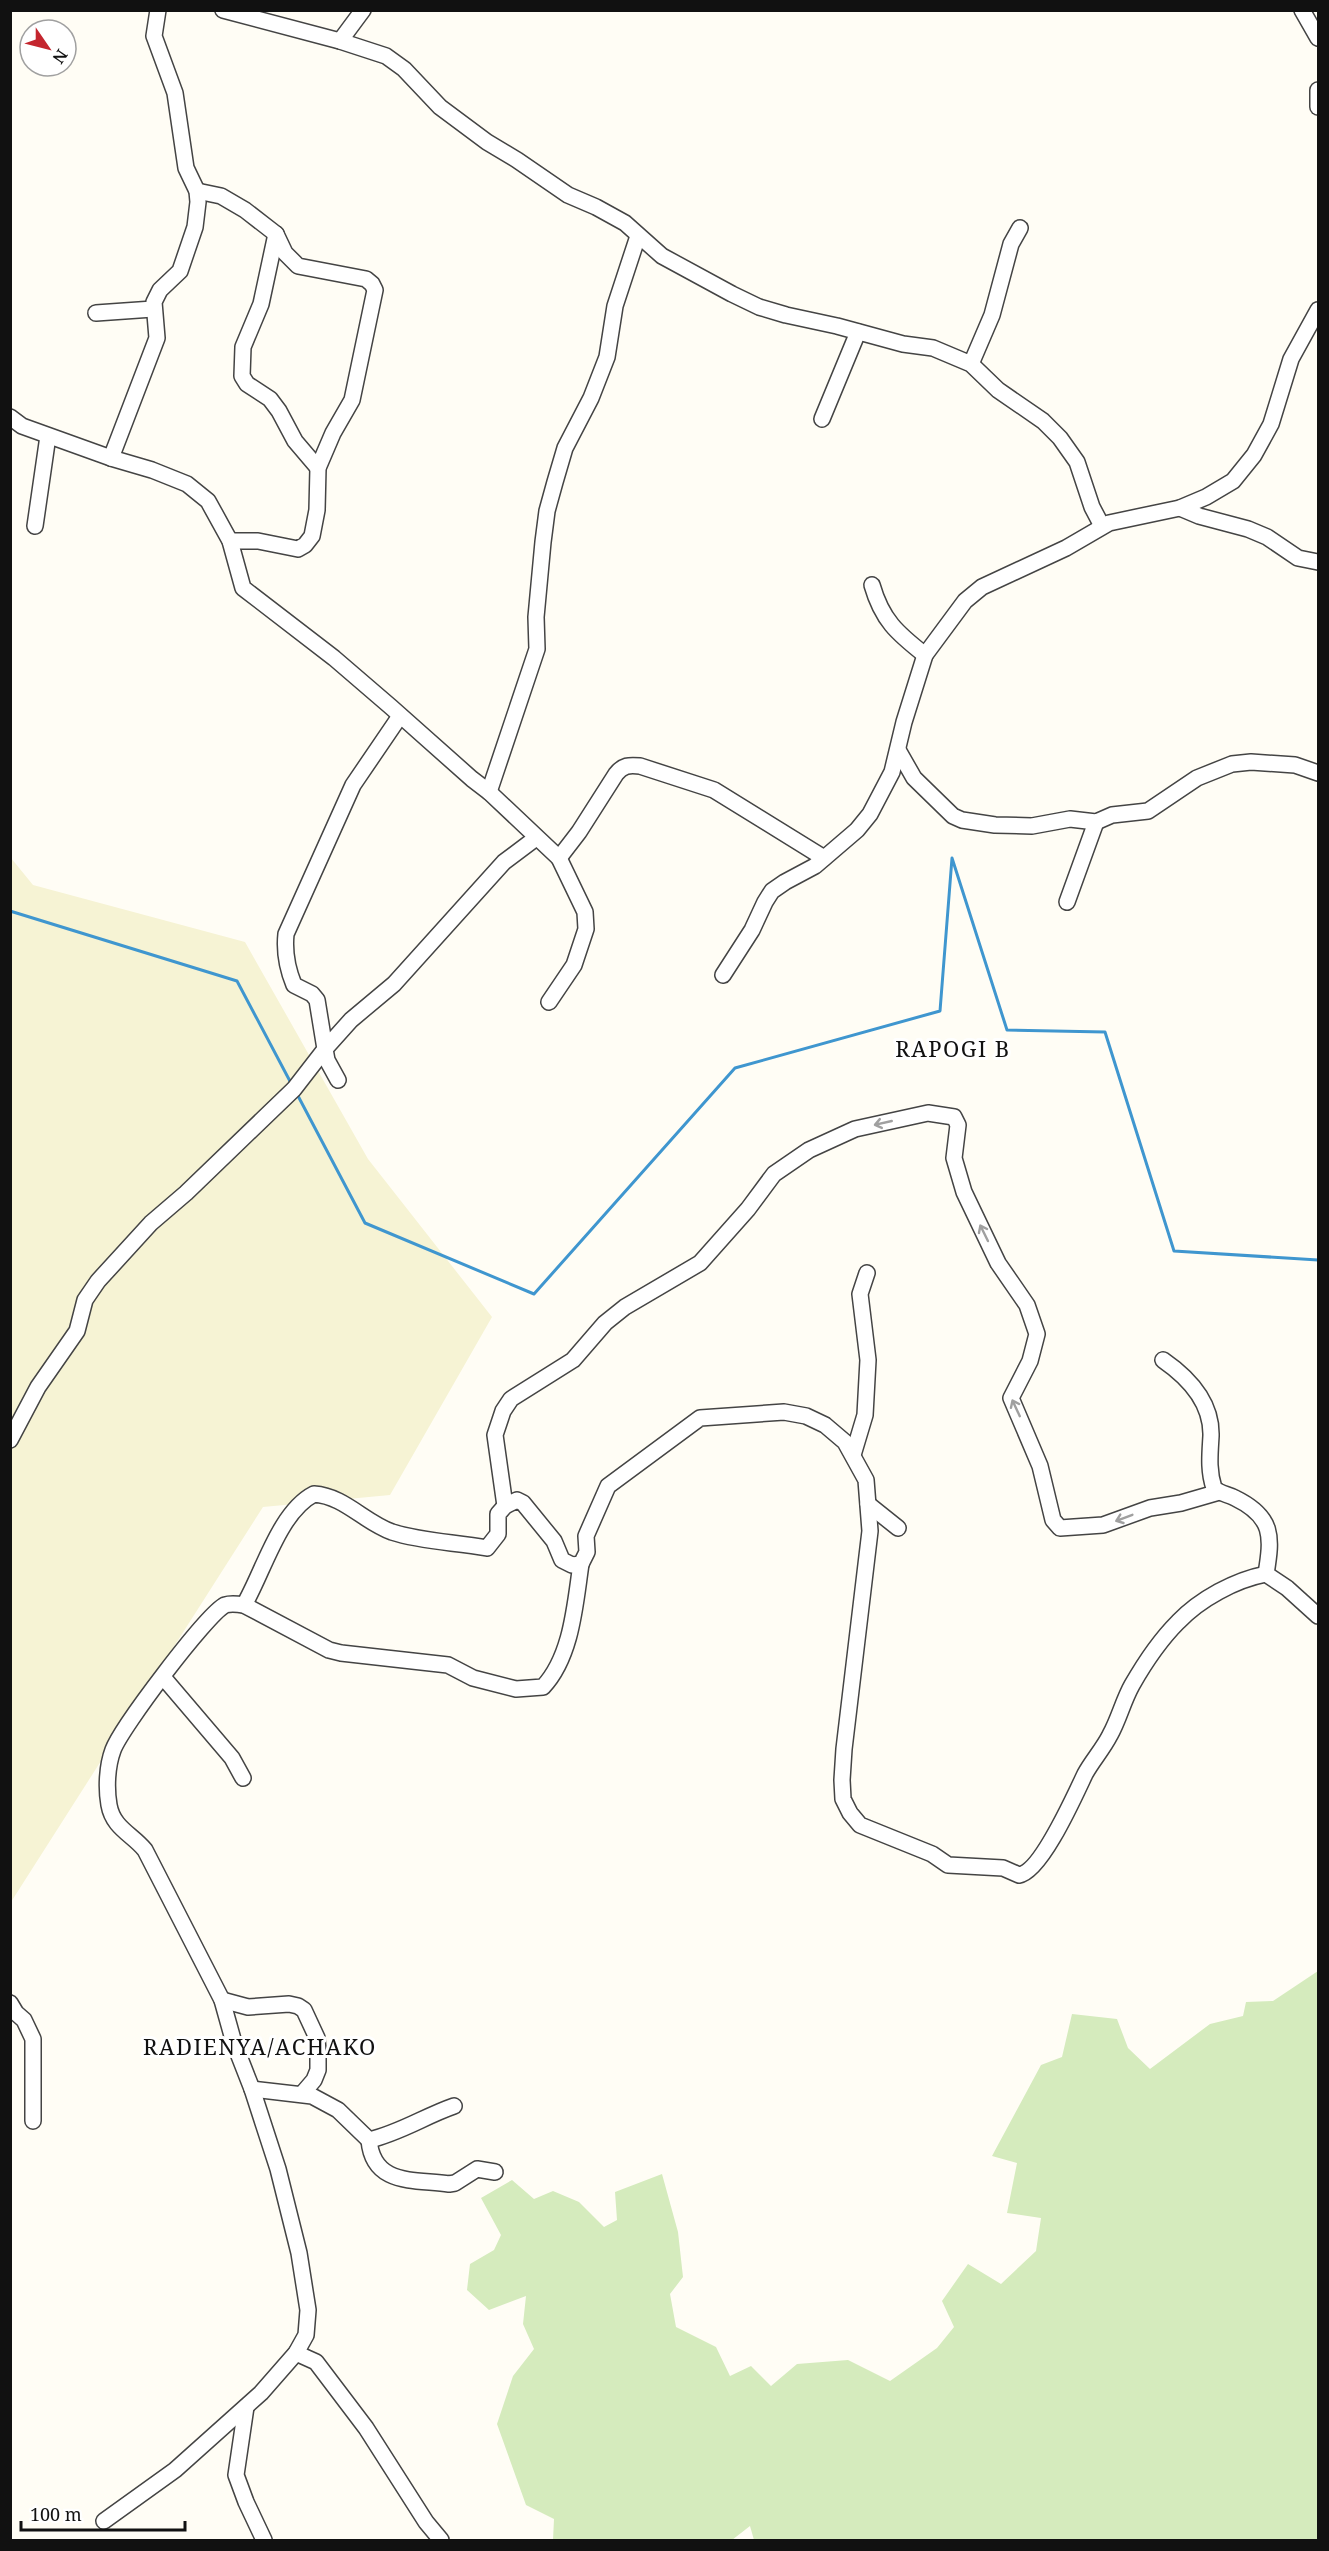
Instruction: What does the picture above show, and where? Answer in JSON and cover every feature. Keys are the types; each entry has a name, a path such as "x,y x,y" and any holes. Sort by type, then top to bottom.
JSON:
{"street":[{"path":"111,458 157,338 158,330 153,309 160,290 180,271 196,221 198,191 186,168 175,93 154,36 158,10"},
{"path":"224,10 340,41 386,57 404,69 440,106 486,142 568,195 625,223 662,256 759,307 903,344 933,348 971,364 998,390 1043,421 1060,438 1077,462 1092,507 1102,526"},
{"path":"340,41 363,10"},
{"path":"1302,10 1318,38"},
{"path":"1318,90 1318,107"},
{"path":"198,191 221,196 245,210 276,234 285,253 298,266 366,279 375,290 352,400 333,433 318,468 317,510 312,536 305,545 298,549 258,542 230,541"},
{"path":"971,364 992,315 1011,244 1020,228"},
{"path":"276,234 261,304 243,348 242,376 248,384 270,399 295,441 318,468"},
{"path":"489,792 527,685 537,649 536,617 547,511 565,448 591,398 607,357 615,306 638,236"},
{"path":"96,313 153,309"},
{"path":"723,975 752,930 772,891 815,866 857,830 870,814 884,790 898,750 904,722 925,655 964,601 981,587 1066,548 1102,526 1120,519 1180,508 1206,497 1233,481 1254,455 1271,424 1291,359 1318,310"},
{"path":"822,419 858,332"},
{"path":"10,417 22,426 48,436 152,470 187,484 208,501 230,541 243,588 334,658 489,792 559,858 585,912 586,929 574,965 549,1002"},
{"path":"35,526 48,436"},
{"path":"1180,508 1199,516 1248,529 1268,537 1298,558 1318,562"},
{"path":"872,585 877,603 888,623 925,655"},
{"path":"338,1080 327,1060 317,1000 312,994 294,985 292,981 284,954 286,934 353,785 400,716"},
{"path":"898,750 914,778 953,816 962,820 995,825 1032,826 1070,819 1096,822 1112,816 1148,811 1197,778 1232,764 1251,762 1294,765 1318,773"},
{"path":"559,858 579,832 616,774 622,767 630,765 640,766 714,790 825,858"},
{"path":"1066,902 1088,850 1096,822"},
{"path":"10,1440 38,1387 77,1331 85,1300 98,1281 151,1223 294,1089 351,1020 394,984 504,862 536,838"},
{"path":"505,1506 495,1435 503,1411 511,1399 573,1360 605,1323 625,1307 700,1263 748,1209 774,1174 808,1150 855,1130 928,1113 954,1117 958,1125 954,1158 964,1192 998,1263 1027,1305 1037,1334 1030,1361 1011,1398 1040,1466 1053,1520 1060,1528 1103,1525 1150,1508 1181,1503 1219,1492 1253,1509 1268,1524 1270,1548 1266,1574"},
{"path":"853,1455 865,1415 868,1360 860,1294 867,1273"},
{"path":"1163,1360 1193,1385 1210,1419 1209,1460 1212,1481 1219,1492"},
{"path":"104,2521 175,2470 246,2407 296,2353 306,2335 309,2310 299,2253 278,2169 252,2089 234,2043 222,2000 145,1850 135,1838 120,1829 109,1806 108,1766 120,1735 163,1677 217,1612 226,1605 244,1605 329,1650 448,1665 473,1677 516,1689 543,1687 554,1676 570,1633 581,1564 587,1551 586,1536 608,1486 700,1418 784,1412 806,1416 832,1431 844,1442 866,1480 870,1531 844,1749 843,1798 850,1813 860,1825 932,1854 948,1865 1003,1868 1019,1875 1029,1872 1055,1835 1076,1797 1086,1772 1111,1734 1132,1686 1178,1622 1197,1605 1249,1577 1266,1574 1287,1588 1318,1616"},
{"path":"244,1605 255,1587 269,1551 299,1506 314,1494 327,1495 376,1526 419,1540 487,1548 498,1534 498,1514 505,1506 517,1500 523,1503 554,1541 562,1560 572,1565 581,1564"},
{"path":"868,1504 897,1527"},
{"path":"163,1677 232,1758 243,1778"},
{"path":"222,2000 248,2007 289,2004 304,2010 317,2038 318,2070 314,2080 302,2094"},
{"path":"12,2011 24,2020 33,2039 33,2121"},
{"path":"252,2089 302,2094 324,2101 338,2110 369,2140 370,2153 375,2163 397,2178 449,2184 455,2183 477,2169 495,2172"},
{"path":"369,2140 395,2134 424,2116 454,2106"},
{"path":"296,2353 316,2362 366,2428 426,2522 441,2541"},
{"path":"246,2407 236,2475 264,2541"}],"shaded area":[{"path":"11,858 33,885 245,942 368,1159 492,1317 390,1495 263,1507 11,1902"}],"green space":[{"path":"1318,1971 1318,2540 754,2540 750,2526 732,2540 553,2540 554,2519 526,2505 497,2424 513,2376 534,2349 523,2324 526,2296 489,2310 467,2290 470,2264 494,2250 501,2235 481,2198 512,2180 534,2199 553,2191 579,2202 604,2227 617,2220 615,2192 662,2174 678,2232 683,2277 670,2294 676,2327 716,2347 730,2376 751,2366 771,2386 797,2364 848,2360 890,2381 937,2348 954,2327 942,2301 968,2264 1001,2284 1036,2251 1041,2218 1007,2213 1017,2163 992,2156 1041,2065 1062,2057 1072,2014 1117,2019 1128,2048 1150,2069 1210,2024 1243,2016 1246,2002 1273,2001"}],"waterway":[{"path":"297,1094 365,1223 534,1294 735,1068 940,1011 952,858 1007,1030 1105,1032 1174,1251 1318,1260"},
{"path":"10,911 237,981 292,1085"}],"district":[{"name":"RAPOGI B","path":"953,1048"},
{"name":"RADIENYA/ACHAKO","path":"260,2046"}]}
